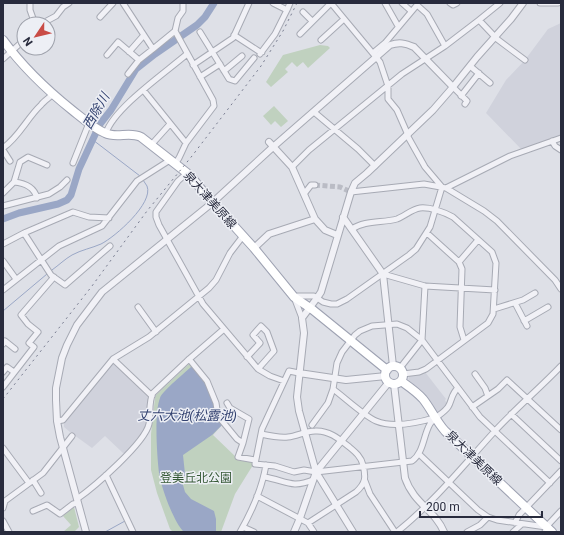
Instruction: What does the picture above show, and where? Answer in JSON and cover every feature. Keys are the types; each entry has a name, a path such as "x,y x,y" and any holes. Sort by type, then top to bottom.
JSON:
{"main road":[{"name":"泉大津美原線","path":"3,40 12,52 53,94 90,124 104,133 115,136 136,134 152,144 187,173 212,203 254,248 294,297 351,340 417,394 445,431 547,530"}],"street":[{"path":"30,3 30,10 33,16"},
{"path":"56,16 63,7 69,3"},
{"path":"100,17 113,3"},
{"path":"123,3 152,50"},
{"path":"128,74 139,60 175,32 178,18 184,11 183,3"},
{"path":"193,65 230,41 234,36 249,3"},
{"path":"273,3 287,10"},
{"path":"234,36 261,53 275,34 290,3"},
{"path":"300,34 332,3 383,67 388,86 388,99 397,111 407,135 426,168 444,188 484,211 497,222 555,280 561,289"},
{"path":"385,3 398,26"},
{"path":"402,3 411,11"},
{"path":"450,3 453,5 457,3"},
{"path":"292,167 309,150 402,74 445,46 500,3"},
{"path":"302,318 318,298 337,235 355,183 407,135 453,87 511,19 522,3"},
{"path":"540,3 558,3"},
{"path":"86,532 62,447 57,421 56,388 59,372 67,345 77,325 102,292 212,203 271,144 314,112 374,55 417,5 420,6 427,14 445,46"},
{"path":"303,12 312,21"},
{"path":"321,40 344,19"},
{"path":"479,20 495,37 525,60"},
{"path":"3,290 59,246 98,228 109,218 137,181 180,158 186,143 214,106 213,100 175,32"},
{"path":"200,32 229,79 235,81 254,58"},
{"path":"129,52 144,35"},
{"path":"107,55 118,42 139,60"},
{"path":"374,55 390,45 398,43 406,43 414,47 467,101 465,104"},
{"path":"3,59 16,48"},
{"path":"104,133 123,108 187,54"},
{"path":"224,71 242,56"},
{"path":"200,77 220,64"},
{"path":"470,66 490,83"},
{"path":"461,96 479,73"},
{"path":"144,91 186,143"},
{"path":"10,160 3,149 12,142 16,134 41,105 53,94"},
{"path":"314,112 375,166"},
{"path":"73,163 90,124"},
{"path":"152,144 170,124"},
{"path":"351,192 424,184 444,188 510,156 561,138"},
{"path":"552,141 555,146 561,150"},
{"path":"271,144 292,167 315,219 325,230 337,235"},
{"path":"3,193 14,182 20,162 28,157 47,165"},
{"path":"187,173 178,181 156,212 156,217 198,296 258,369 270,376 284,380"},
{"path":"3,206 49,194 60,187 67,180"},
{"path":"14,182 22,183 32,188 37,198"},
{"path":"304,194 311,185 315,185"},
{"path":"353,532 316,472 302,423 296,397 304,333 302,318 294,297 314,296 327,304 337,304 383,274 412,252 427,233 444,188"},
{"path":"352,229 360,224 398,219 420,208 436,211 453,217 492,252 495,257 496,263 493,314 488,323 438,360 419,372 351,380 289,371 261,434 255,464 275,466 294,472 304,470 316,472 412,461 419,454 434,418"},
{"path":"3,244 24,233 73,212 89,217 109,218"},
{"path":"343,217 383,274 405,478 412,494 438,521 444,532"},
{"path":"254,248 269,234 315,219"},
{"path":"24,233 54,277 65,285 110,246"},
{"path":"427,233 458,262 462,269 460,327 464,340"},
{"path":"57,421 63,420 114,359 156,332 209,288 216,280 230,253 243,236"},
{"path":"458,262 478,240"},
{"path":"3,261 16,279"},
{"path":"383,274 425,286 495,290"},
{"path":"3,387 5,380 14,372 34,347 29,343 38,332 28,324 21,315 54,277"},
{"path":"294,532 316,472 422,340 425,286"},
{"path":"494,309 516,303 535,293"},
{"path":"516,303 527,326"},
{"path":"138,307 156,332"},
{"path":"524,321 548,307"},
{"path":"312,425 328,403 333,389 339,357 351,340 366,328 397,324 422,340 480,417 550,483"},
{"path":"247,357 260,343 253,336 261,326 267,332 275,354 258,369"},
{"path":"34,512 47,505 60,514 113,470 147,429 153,393 224,329"},
{"path":"3,344 5,341 15,349"},
{"path":"114,359 152,396"},
{"path":"189,359 207,381 216,403 218,416 237,439 243,443"},
{"path":"261,434 276,437 287,437 315,430 333,434 358,454 362,460 365,481 370,494 396,532 410,522 495,431 561,366"},
{"path":"3,372 7,367 14,372"},
{"path":"556,371 561,376"},
{"path":"475,374 485,388 488,396"},
{"path":"472,407 507,380 561,430"},
{"path":"333,389 374,420 385,424 400,424 434,418 443,413 447,408 454,392 458,388"},
{"path":"227,403 230,408 249,419 238,457 255,460"},
{"path":"512,414 561,461"},
{"path":"302,423 312,425 315,430"},
{"path":"3,508 4,499 43,473 72,436"},
{"path":"3,448 41,493"},
{"path":"419,454 478,510 488,517 496,520 547,530 561,511"},
{"path":"240,532 258,496 266,466"},
{"path":"515,523 519,515 561,471"},
{"path":"106,475 133,532"},
{"path":"264,477 298,485 313,480"},
{"path":"308,523 356,492 365,481"},
{"path":"258,496 308,523 314,532"},
{"path":"467,532 480,525 488,517"},
{"path":"3,521 9,532"},
{"path":"513,532 522,524"},
{"path":"243,527 254,532"}],"shaded area":[{"path":"561,23 561,136 522,150 486,113 506,80 525,60 548,29"},
{"path":"114,362 150,398 147,416 148,419 145,428 139,438 126,453 123,453 105,436 92,448 64,427 64,421"},
{"path":"425,372 446,399 447,404 445,407 436,414 408,382 409,375"}],"green space":[{"path":"320,45 328,46 330,48 308,68 303,62 297,67 292,62 285,69 288,72 271,87 266,82 283,55"},
{"path":"274,106 288,121 281,127 275,121 271,125 263,116"},
{"name":"登美丘北公園","path":"189,364 192,366 217,418 222,425 213,435 237,458 251,460 253,465 235,494 221,532 173,532 170,529 157,493 151,470 151,434 156,395"},
{"path":"74,507 79,527 74,532 63,532 71,525 63,516"}],"water":[{"name":"丈六大池(松露池)","path":"192,366 207,383 217,415 222,425 212,435 183,455 185,474 183,485 185,492 191,499 214,511 216,519 216,532 184,532 176,521 168,504 159,473 157,414 160,398 169,386"}],"waterway":[{"name":"西除川","path":"3,219 19,213 58,204 67,200 71,195 79,169 100,124 111,110 136,69 197,25 205,17 214,3"},
{"path":"93,140 140,176"},
{"path":"52,270 72,255 101,244 124,227 145,201 148,193 147,186 143,180"},
{"path":"3,311 47,274"},
{"path":"105,532 125,521"}],"tunnel":[{"path":"315,185 340,187 351,192"}],"railway":[{"path":"3,399 92,286 147,211 192,156 261,66 283,31 297,3"}]}
